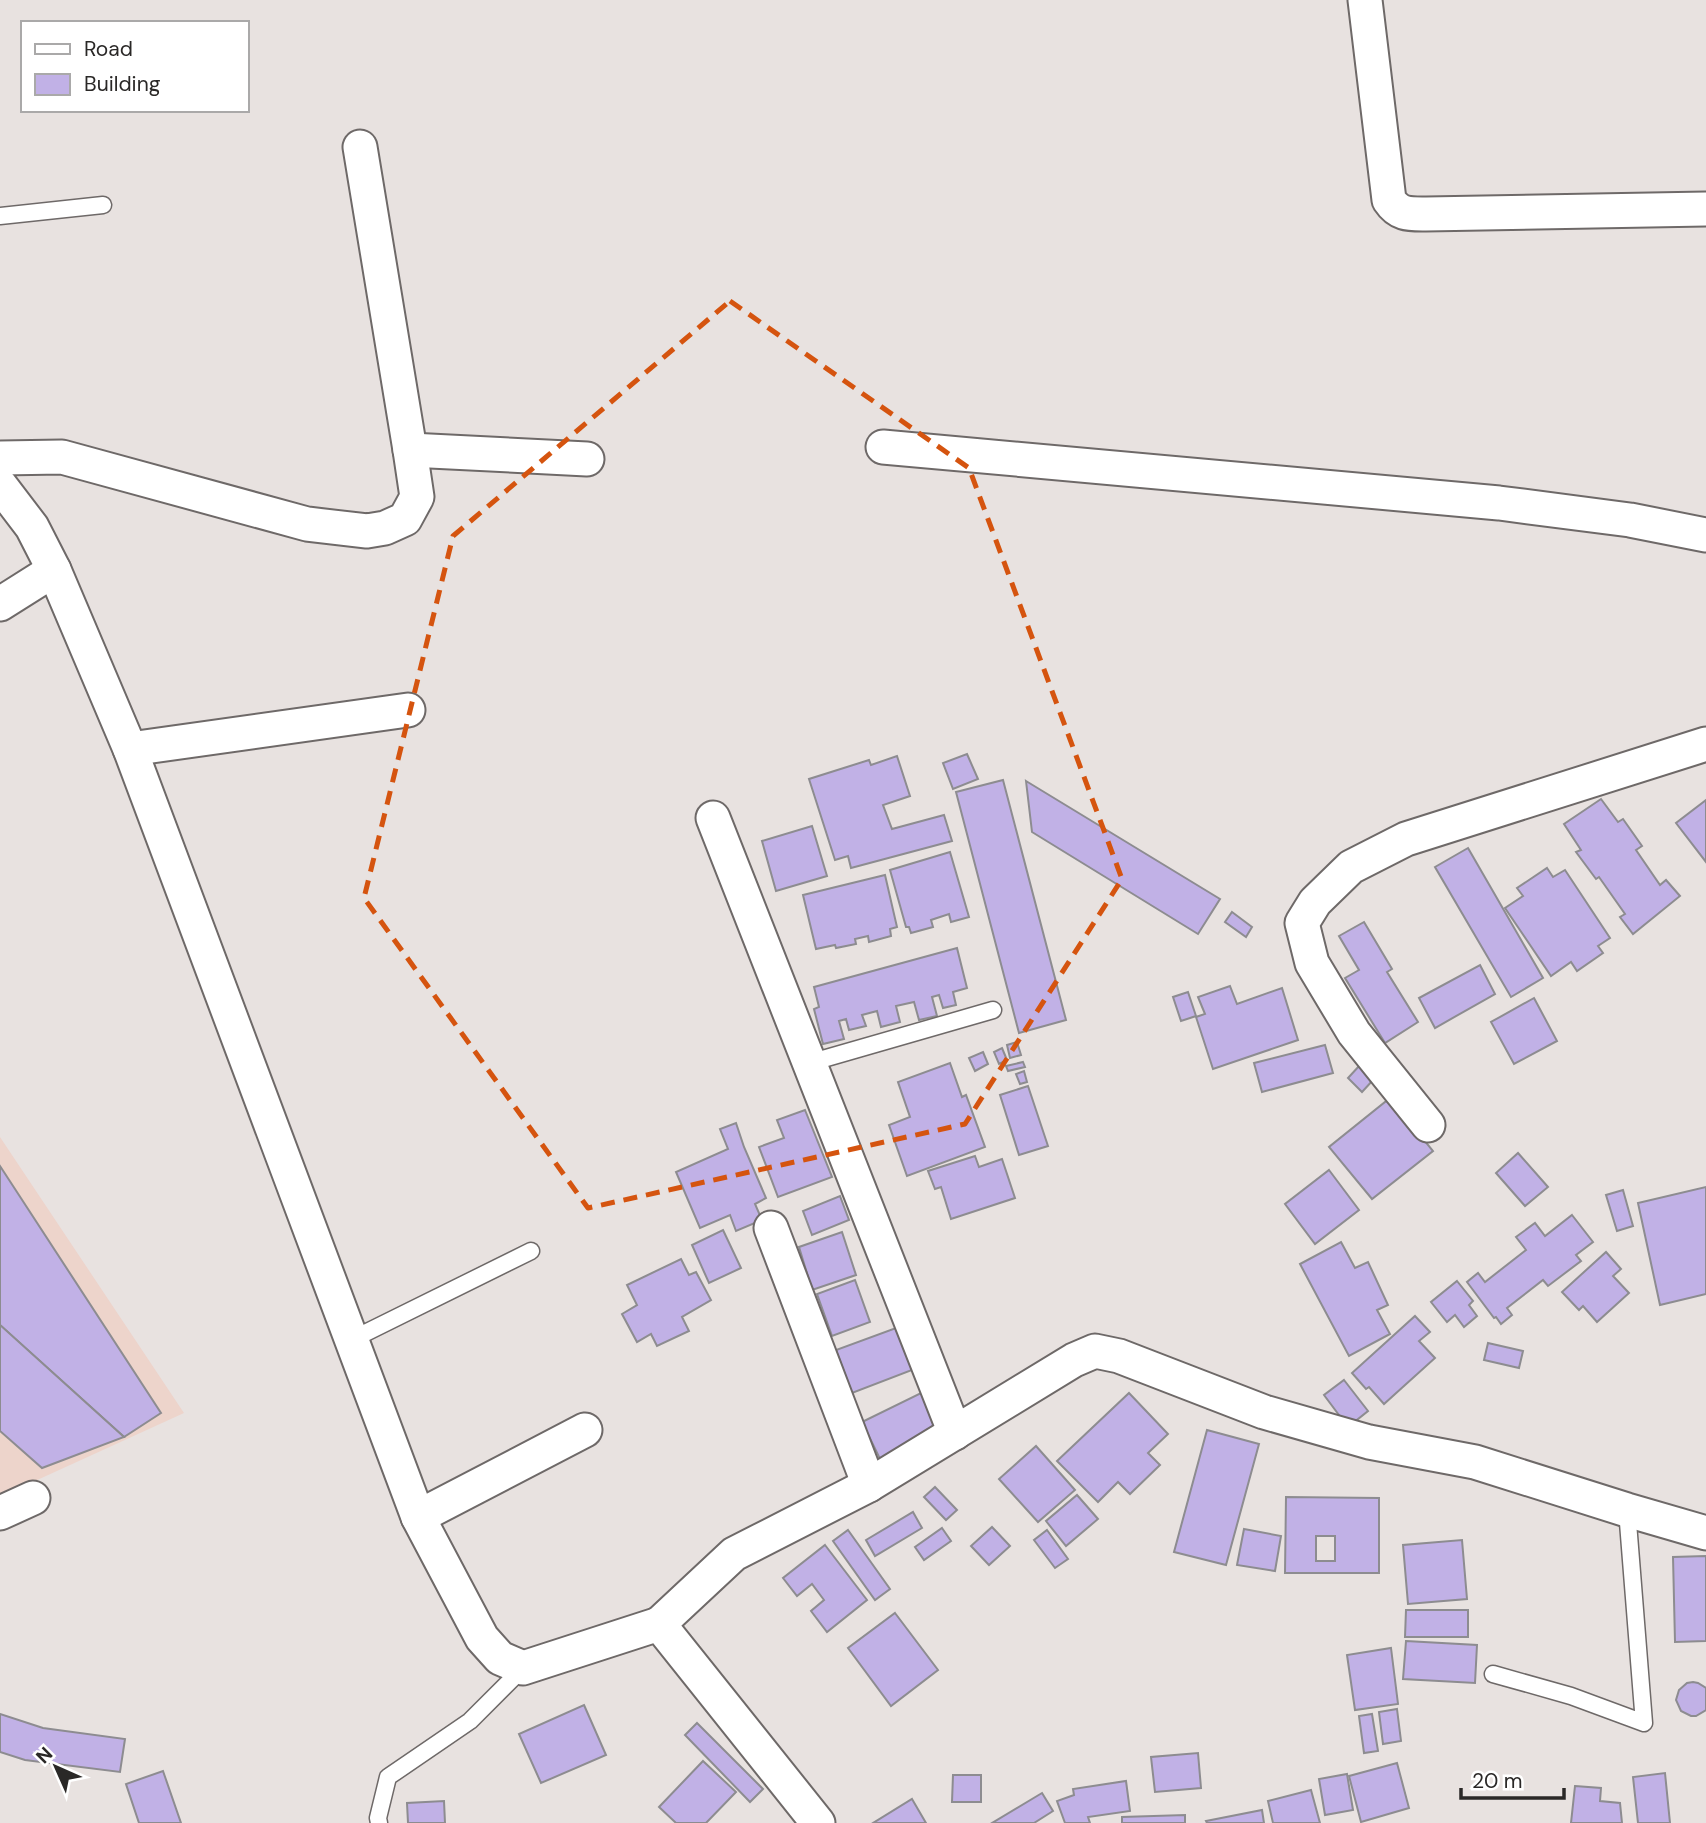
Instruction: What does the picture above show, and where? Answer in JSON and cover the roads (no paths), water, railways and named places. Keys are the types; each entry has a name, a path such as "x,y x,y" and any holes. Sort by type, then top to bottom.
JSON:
{"street":[{"path":"1365,0 1389,200 1399,212 1426,214 1706,209"},
{"path":"0,458 62,457 307,524 367,531 385,528 405,519 416,497 360,147"},
{"path":"883,447 1499,503 1630,520 1706,535"},
{"path":"410,450 587,460"},
{"path":"0,485 32,527 54,570 130,749 418,1517 482,1638 500,1658 523,1668 659,1624 734,1555 869,1485 1074,1360 1095,1351 1119,1356 1264,1412 1369,1442 1475,1462 1706,1533"},
{"path":"0,604 54,570"},
{"path":"130,749 408,710"},
{"path":"1428,1125 1354,1033 1312,963 1302,923 1315,902 1351,867 1406,839 1706,744"},
{"path":"713,818 955,1433"},
{"path":"771,1228 869,1485"},
{"path":"418,1517 584,1430"},
{"path":"0,1513 33,1498"},
{"path":"659,1624 818,1823"}],"lane":[{"path":"0,216 103,205"},
{"path":"809,1063 993,1010"},
{"path":"351,1340 531,1251"},
{"path":"1493,1674 1571,1696 1644,1723 1627,1510"},
{"path":"379,1823 388,1777 470,1721 523,1668"}]}
